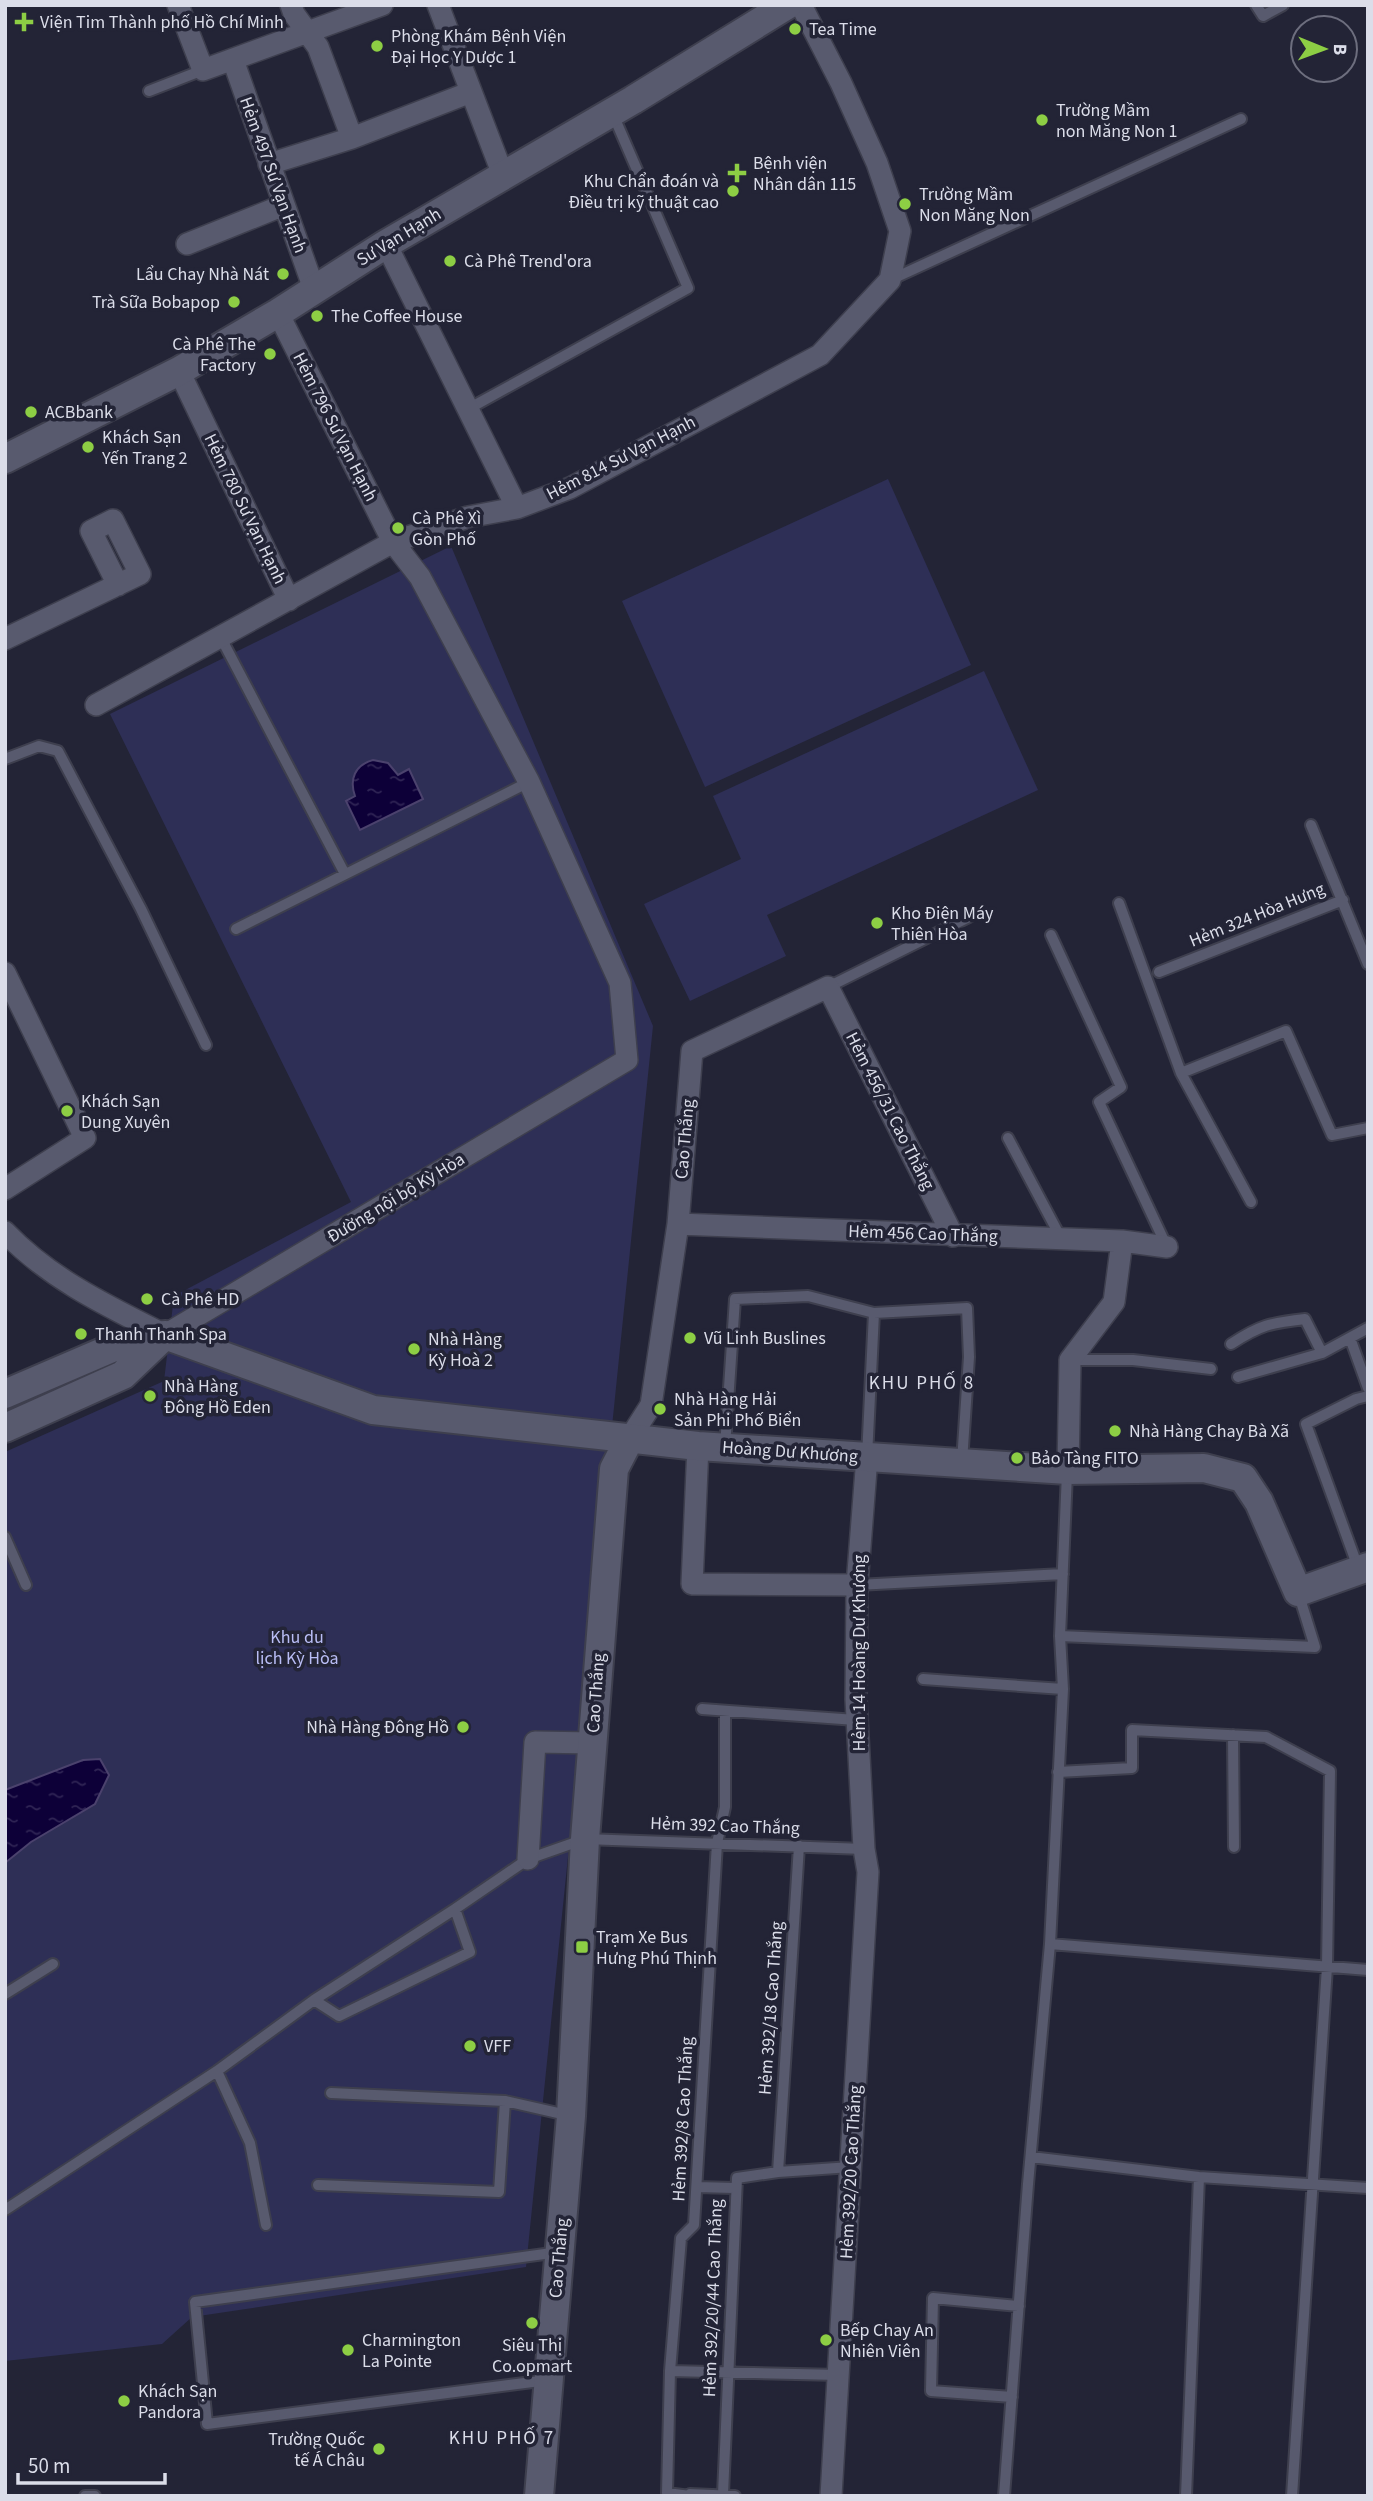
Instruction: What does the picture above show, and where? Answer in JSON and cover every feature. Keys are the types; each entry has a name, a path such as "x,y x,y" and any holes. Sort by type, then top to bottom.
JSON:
{"street":[{"path":"178,5 204,70 382,5"},
{"path":"291,5 294,14 318,47 352,138"},
{"path":"438,5 503,175"},
{"name":"Sư Vạn Hạnh","path":"5,459 179,371 278,313 386,244 788,5"},
{"path":"801,5 841,83 877,163 900,230 890,280"},
{"name":"Hẻm 497 Sư Vạn Hạnh","path":"233,60 314,289"},
{"path":"269,164 352,138 471,92"},
{"path":"187,244 284,205"},
{"path":"386,244 517,508"},
{"name":"Hẻm 814 Sư Vạn Hạnh","path":"289,600 393,542 468,517 517,508 570,488 820,355 890,280"},
{"name":"Hẻm 796 Sư Vạn Hạnh","path":"278,313 393,542 420,577 529,782 620,983 627,1060"},
{"name":"Hẻm 780 Sư Vạn Hạnh","path":"96,705 289,600 179,371"},
{"path":"5,639 118,585"},
{"path":"5,973 85,1138 5,1189"},
{"name":"Cao Thắng","path":"539,2496 570,2116 585,1839 614,1469 651,1405 678,1224 692,1051 828,986"},
{"name":"Hẻm 456/31 Cao Thắng","path":"828,986 953,1236"},
{"name":"Đường nội bộ Kỳ Hòa","path":"165,1335 627,1060"},
{"name":"Hẻm 456 Cao Thắng","path":"678,1224 1122,1241 1167,1247"},
{"path":"5,1232 20,1248 66,1284 165,1335"},
{"path":"1068,1470 1070,1360 1114,1302 1122,1241"},
{"path":"5,1394 112,1348 165,1335"},
{"path":"5,1429 123,1375 165,1335"},
{"name":"Hoàng Dư Khương","path":"165,1335 373,1410 712,1446 867,1457 1068,1470 1204,1468 1243,1478 1259,1502 1297,1592"},
{"path":"712,1446 692,1584 857,1585"},
{"name":"Hẻm 14 Hoàng Dư Khương","path":"864,1849 856,1720 857,1585 867,1457"},
{"path":"1297,1592 1363,1569"},
{"path":"528,1858 534,1742 593,1743"},
{"name":"Hẻm 392/20 Cao Thắng","path":"831,2496 868,1872 864,1849"}],"lane":[{"path":"1256,5 1263,16 1283,5"},
{"path":"149,91 204,70"},
{"path":"468,409 688,288 612,112"},
{"path":"890,280 1241,119"},
{"path":"220,636 345,874"},
{"path":"5,760 39,746 58,751 141,909 206,1045"},
{"path":"236,929 529,782"},
{"path":"1311,825 1343,900"},
{"name":"Hẻm 324 Hòa Hưng","path":"1159,972 1343,900 1368,964"},
{"path":"1119,903 1181,1073 1251,1202"},
{"path":"828,986 979,912"},
{"path":"1051,934 1121,1087 1099,1102 1167,1247"},
{"path":"1181,1073 1286,1031 1332,1135 1368,1128"},
{"path":"1008,1138 1062,1240"},
{"path":"712,1446 735,1299 808,1296 874,1313 967,1308 969,1357 962,1462"},
{"path":"867,1457 874,1313"},
{"path":"1231,1344 1268,1323 1304,1319 1322,1353"},
{"path":"1238,1377 1322,1353 1368,1328"},
{"path":"1350,1338 1368,1388"},
{"path":"1070,1360 1133,1360 1211,1369"},
{"path":"1363,1569 1306,1424 1356,1399 1368,1396"},
{"path":"1004,2496 1050,1944 1063,1689 1059,1636 1068,1470"},
{"path":"5,1537 26,1585"},
{"path":"857,1585 1063,1574"},
{"name":"Hoàng Dư Khương","path":"1059,1636 1315,1647 1297,1592"},
{"path":"923,1679 1063,1689"},
{"path":"702,1709 856,1720"},
{"name":"Hẻm 392/8 Cao Thắng","path":"690,2495 667,2493 670,2371 681,2238 694,2225 717,1843 725,1807 725,1711"},
{"path":"1058,1772 1132,1768 1132,1730 1266,1737 1330,1771 1327,1966 1293,2496"},
{"path":"1233,1735 1234,1847"},
{"path":"5,2210 217,2071 314,2000 455,1909 528,1858 585,1839"},
{"name":"Hẻm 392 Cao Thắng","path":"585,1839 864,1849"},
{"name":"Hẻm 392/18 Cao Thắng","path":"778,2172 799,1846"},
{"path":"314,2000 339,2016 470,1952 455,1909"},
{"path":"1050,1944 1368,1970"},
{"path":"5,1994 53,1964"},
{"path":"217,2071 250,2143 267,2225"},
{"path":"331,2093 505,2101 570,2116"},
{"path":"318,2185 499,2192 505,2101"},
{"path":"1031,2157 1199,2177 1368,2188"},
{"name":"Hẻm 392/20/44 Cao Thắng","path":"729,2495 728,2373 734,2188 737,2178 851,2167"},
{"path":"1186,2496 1199,2177"},
{"path":"697,2187 734,2188"},
{"path":"548,2380 206,2424 195,2302 559,2252"},
{"path":"1012,2397 931,2390 933,2298 1019,2306"},
{"path":"670,2371 840,2375"},
{"path":"690,2495 729,2495"},
{"path":"85,2496 95,2496"}],"green space":[{"path":"888,479 971,665 705,787 622,601"},
{"name":"Khu du lịch Kỳ Hòa","path":"451,546 653,1026 526,2267 192,2317 162,2344 5,2361 5,1452 164,1381 174,1296 351,1202 110,714"},
{"path":"984,671 1038,790 767,915 786,956 690,1001 644,904 741,859 713,796"}],"water":[{"path":"373,760 388,763 398,775 409,769 423,799 360,830 346,801 355,796 353,778 358,769"},
{"path":"100,1759 109,1775 95,1804 31,1842 5,1863 5,1790 83,1760"}],"place":[{"name":"Viện Tim Thành phố Hồ Chí Minh","path":"24,22"},
{"name":"Tea Time","path":"795,29"},
{"name":"Phòng Khám Bệnh Viện Đại Học Y Dược 1","path":"377,46"},
{"name":"Trường Mầm non Măng Non 1","path":"1042,120"},
{"name":"Bệnh viện Nhân dân 115","path":"737,173"},
{"name":"Khu Chẩn đoán và Điều trị kỹ thuật cao","path":"733,191"},
{"name":"Trường Mầm Non Măng Non","path":"905,204"},
{"name":"Cà Phê Trend'ora","path":"450,261"},
{"name":"Lẩu Chay Nhà Nát","path":"283,274"},
{"name":"Trà Sữa Bobapop","path":"234,302"},
{"name":"The Coffee House","path":"317,316"},
{"name":"Cà Phê The Factory","path":"270,354"},
{"name":"ACBbank","path":"31,412"},
{"name":"Khách Sạn Yến Trang 2","path":"88,447"},
{"name":"Cà Phê Xì Gòn Phố","path":"398,528"},
{"name":"Kho Điện Máy Thiên Hòa","path":"877,923"},
{"name":"Khách Sạn Dung Xuyên","path":"67,1111"},
{"name":"Cà Phê HD","path":"147,1299"},
{"name":"Thanh Thanh Spa","path":"81,1334"},
{"name":"Vũ Linh Buslines","path":"690,1338"},
{"name":"Nhà Hàng Kỳ Hoà 2","path":"414,1349"},
{"name":"Nhà Hàng Đông Hồ Eden","path":"150,1396"},
{"name":"Nhà Hàng Hải Sản Phi Phố Biển","path":"660,1409"},
{"name":"Nhà Hàng Chay Bà Xã","path":"1115,1431"},
{"name":"Bảo Tàng FITO","path":"1017,1458"},
{"name":"Nhà Hàng Đông Hồ","path":"463,1727"},
{"name":"Trạm Xe Bus Hưng Phú Thịnh","path":"582,1947"},
{"name":"VFF","path":"470,2046"},
{"name":"Siêu Thị Co.opmart","path":"532,2323"},
{"name":"Bếp Chay An Nhiên Viên","path":"826,2340"},
{"name":"Charmington La Pointe","path":"348,2350"},
{"name":"Khách Sạn Pandora","path":"124,2401"},
{"name":"Trường Quốc tế Á Châu","path":"379,2449"}],"district":[{"name":"KHU PHỐ 8","path":"922,1383"},
{"name":"KHU PHỐ 7","path":"502,2438"}]}
